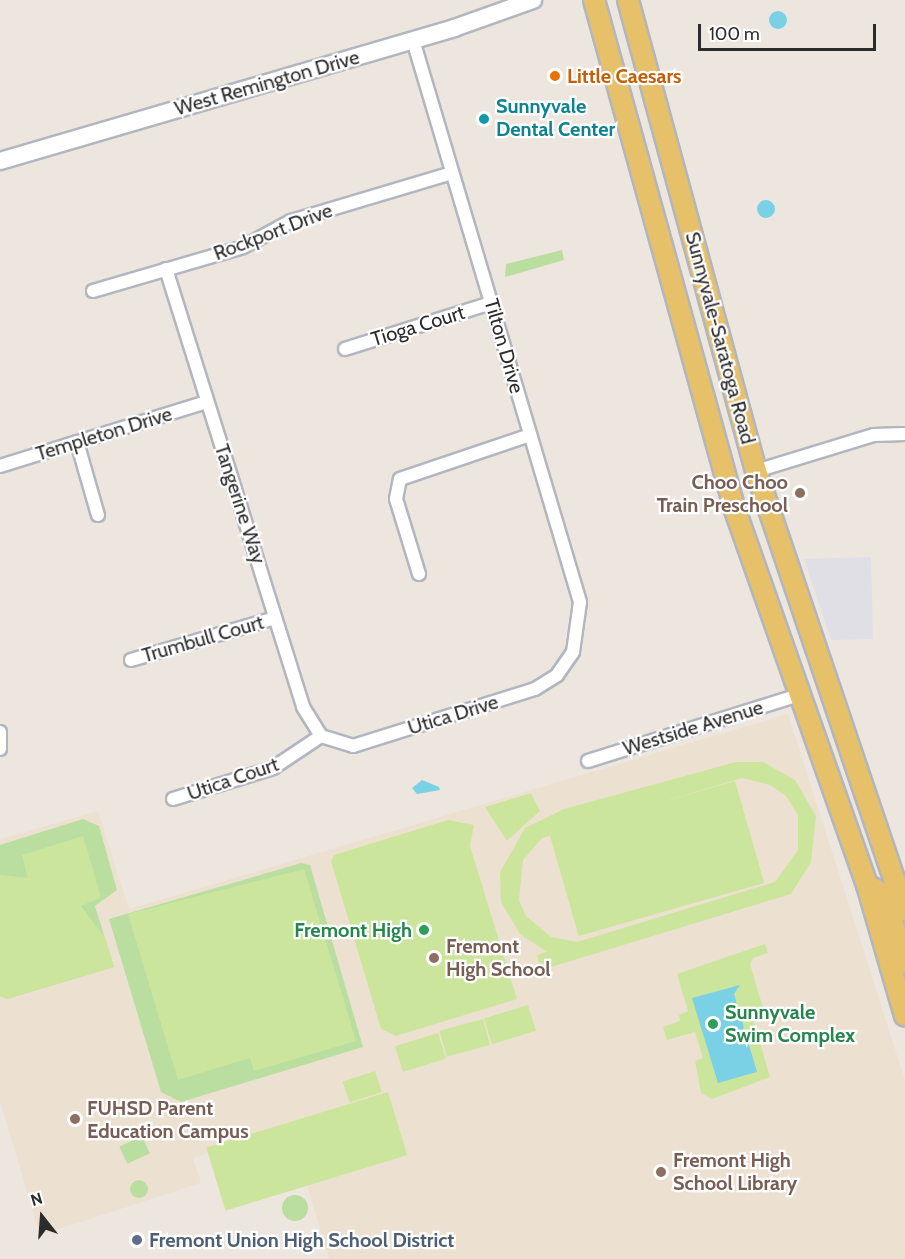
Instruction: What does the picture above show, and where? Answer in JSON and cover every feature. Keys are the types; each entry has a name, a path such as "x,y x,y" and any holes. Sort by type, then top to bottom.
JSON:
{"main road":[{"name":"Sunnyvale-Saratoga Road","path":"594,0 716,444 798,695 867,885 905,1016"},
{"name":"Sunnyvale-Saratoga Road","path":"628,0 756,471 905,910"},
{"name":"Sunnyvale-Saratoga Road","path":"867,885 884,895 905,963"}],"street":[{"name":"West Remington Drive","path":"0,161 413,40 532,0"},
{"name":"Tilton Drive","path":"413,40 580,602 573,652"},
{"name":"Rockport Drive","path":"93,291 243,247 291,221 452,173"},
{"name":"Tangerine Way","path":"166,269 303,707 321,736"},
{"name":"Tioga Court","path":"345,349 491,303"},
{"name":"Templeton Drive","path":"0,466 207,402"},
{"path":"756,471 874,435 905,434"},
{"path":"419,574 396,499 400,479 530,435"},
{"path":"77,442 98,515"},
{"name":"Trumbull Court","path":"131,660 275,618"},
{"name":"Utica Drive","path":"321,736 353,746 535,689 557,675 573,652"},
{"name":"Westside Avenue","path":"588,761 798,695"},
{"path":"0,732 0,749"},
{"name":"Utica Court","path":"173,800 273,768 321,736"}],"shaded area":[{"path":"871,557 873,639 831,640 804,559"},
{"name":"Fremont High School","path":"788,714 905,1080 905,1259 329,1259 307,1185 225,1210 208,1153 193,1158 201,1183 40,1235 0,1101 0,839 98,811 129,909"}],"green space":[{"path":"562,250 564,260 505,277 506,264"},
{"path":"736,762 763,762 795,780 816,816 811,862 791,894 541,970 537,955 547,952 520,934 501,902 500,872 525,828 564,809","holes":["742,778 770,785 786,796 798,815 798,850 775,882 577,942 551,937 526,916 519,900 523,860 542,838"]},
{"path":"735,781 764,883 579,936 549,834"},
{"path":"531,793 540,811 507,841 485,807"},
{"path":"83,819 99,826 117,890 95,906 114,967 7,999 0,996 0,845"},
{"name":"Fremont High","path":"448,820 474,825 470,846 517,999 396,1036 381,1029 331,861 334,855"},
{"path":"83,836 101,897 81,906 105,938 114,967 7,999 0,996 0,875 28,878 22,855"},
{"path":"301,863 310,865 363,1047 181,1102 161,1092 109,919"},
{"path":"304,869 356,1041 254,1071 250,1058 178,1080 128,914"},
{"name":"Sunnyvale Swim Complex","path":"765,944 768,953 753,958 750,964 763,1008 751,1012 770,1077 712,1099 701,1093 695,1061 703,1058 695,1032 667,1040 663,1027 680,1021 679,1015 688,1011 677,974"},
{"path":"528,1005 536,1031 492,1044 484,1018"},
{"path":"483,1019 490,1045 447,1057 440,1031"},
{"path":"438,1033 446,1059 403,1072 395,1046"},
{"path":"375,1071 382,1092 349,1102 343,1082"},
{"path":"388,1092 407,1155 226,1211 206,1148"},
{"path":"142,1136 150,1153 127,1164 119,1147"},
{"path":"139,1180 145,1183 148,1189 145,1195 139,1198 133,1195 130,1189 133,1183"},
{"path":"295,1195 304,1199 308,1208 304,1217 295,1221 286,1217 282,1208 286,1199"}],"water":[{"path":"778,11 784,14 787,20 784,26 778,29 772,26 769,20 772,14"},
{"path":"766,200 772,203 775,209 772,215 766,218 760,215 757,209 760,203"},
{"path":"422,780 439,787 440,790 417,794 412,788"},
{"path":"740,985 734,994 757,1072 718,1083 692,998"}],"place":[{"name":"Little Caesars","path":"555,76"},
{"name":"Sunnyvale Dental Center","path":"484,119"},
{"name":"Choo Choo Train Preschool","path":"800,493"},
{"name":"Fremont High","path":"424,930"},
{"name":"Fremont High School","path":"434,958"},
{"name":"Sunnyvale Swim Complex","path":"713,1024"},
{"name":"FUHSD Parent Education Campus","path":"75,1119"},
{"name":"Fremont High School Library","path":"661,1172"},
{"name":"Fremont Union High School District","path":"137,1240"}]}
